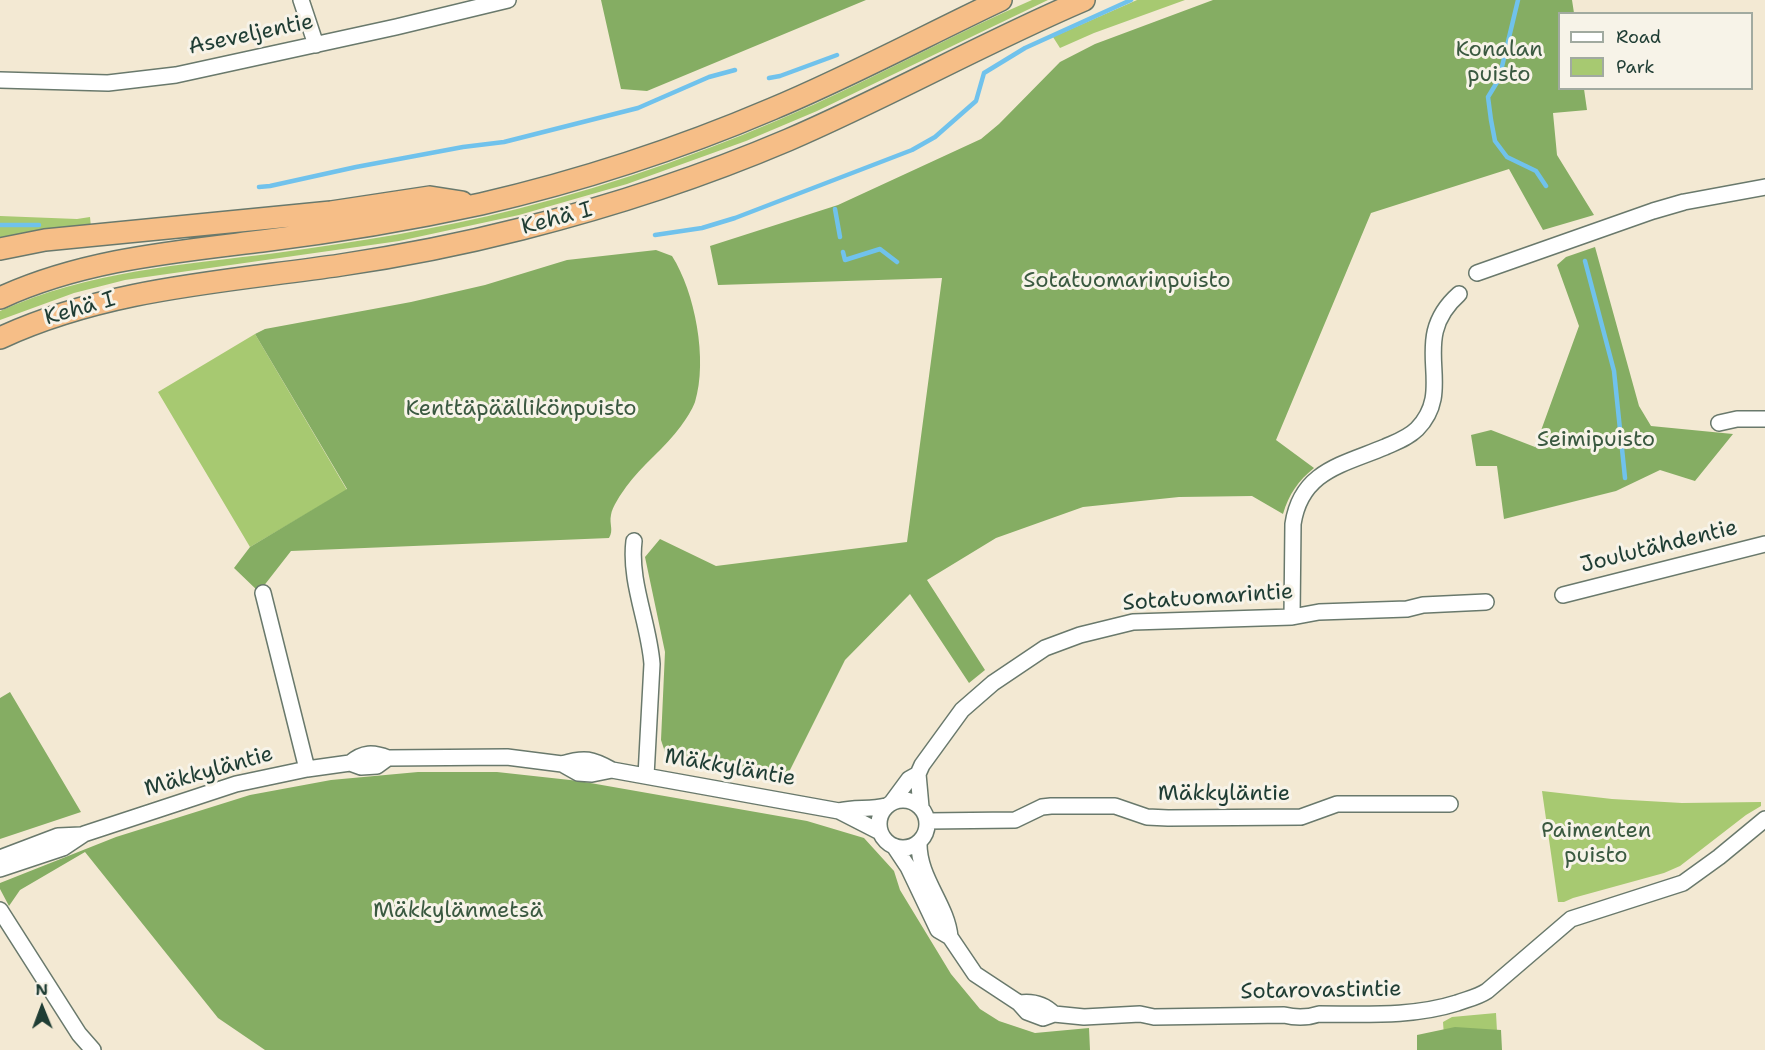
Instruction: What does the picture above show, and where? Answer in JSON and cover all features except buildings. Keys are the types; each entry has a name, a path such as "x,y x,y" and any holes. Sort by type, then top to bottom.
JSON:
{"highway":[{"name":"Kehä I","path":"0,298 21,288 73,272 135,258 327,233 478,204 532,191 639,159 773,109 1001,0"},
{"name":"Kehä I","path":"0,338 34,322 74,309 136,294 342,265 428,250 522,229 687,180 818,126 1084,0"},
{"path":"0,249 45,240 331,212 430,197 478,204"}],"street":[{"path":"301,0 316,45"},
{"name":"Aseveljentie","path":"0,80 108,82 176,75 508,0"},
{"path":"1477,273 1653,211 1684,202 1765,187"},
{"path":"1292,616 1293,524 1302,493 1320,474 1400,441 1421,424 1434,398 1432,351 1434,334 1445,309 1459,294"},
{"path":"1719,423 1737,419 1765,419"},
{"path":"634,541 632,558 651,648 652,664 646,776"},
{"name":"Joulutähdentie","path":"1563,595 1765,544"},
{"path":"262,593 307,769"},
{"name":"Sotatuomarintie","path":"889,804 909,780 918,774 922,765 962,710 1007,672 1045,648 1080,635 1133,622 1292,616 1319,612 1407,609 1423,605 1486,602"},
{"name":"Mäkkyläntie","path":"0,858 58,836 84,834 236,784 307,769 350,763 359,755 376,754 388,758 507,757 562,764 579,758 594,761 612,770 839,811 880,832"},
{"path":"918,774 921,807 928,821 926,833 919,842 907,848 888,843 880,832 879,818 889,804 898,800 910,800 921,807"},
{"name":"Mäkkyläntie","path":"839,811 850,808 874,809 889,804"},
{"name":"Mäkkyläntie","path":"928,821 1015,820 1042,807 1052,806 1115,806 1153,818 1301,817 1337,804 1450,804"},
{"name":"Sotarovastintie","path":"894,846 908,867 938,930 950,937 975,974 1019,1003 1030,1002 1046,1007 1054,1014 1084,1017 1140,1014 1154,1017 1284,1015 1310,1017 1319,1014 1392,1014 1427,1011 1483,994 1571,919 1683,883 1765,819"},
{"name":"Mäkkyläntie","path":"0,868 63,848 84,834"},
{"name":"Sotarovastintie","path":"919,842 920,862 949,925 950,937"},
{"path":"0,910 79,1034 93,1050"}],"green space":[{"path":"601,0 866,0 647,91 621,89"},
{"path":"1032,0 1048,0 817,111 746,141 627,184 519,215 399,241 125,280 74,293 0,320 0,311 67,287 101,278 397,234 487,216 594,188 669,163 779,120"},
{"path":"1137,0 1185,0 1094,33 1060,48 1053,37"},
{"name":"Sotatuomarinpuisto","path":"1213,0 1572,0 1574,12 1558,12 1558,90 1584,90 1587,110 1553,113 1557,155 1594,215 1543,230 1509,169 1371,213 1276,440 1314,468 1295,488 1283,514 1252,496 1179,497 1083,507 996,538 927,580 985,670 969,683 910,594 845,660 787,776 673,756 665,752 661,740 665,652 645,557 660,539 716,566 907,542 942,278 718,285 710,246 838,205 981,139 999,124 1060,62 1095,44"},
{"path":"0,216 77,219 90,217 91,227 0,242"},
{"name":"Seimipuisto","path":"1595,247 1639,406 1651,426 1733,434 1695,481 1660,470 1616,491 1504,519 1497,466 1476,466 1471,435 1491,430 1535,447 1579,326 1557,265 1566,257"},
{"name":"Kenttäpäällikönpuisto","path":"656,250 672,256 687,288 700,347 699,385 694,405 681,426 632,479 617,501 611,515 609,538 291,551 259,592 234,568 250,547 347,489 255,334 265,329 411,302 485,285 567,260"},
{"path":"255,334 347,490 250,547 158,392"},
{"path":"10,692 81,812 0,839 0,698"},
{"name":"Mäkkylänmetsä","path":"418,772 497,772 579,781 807,821 864,838 894,871 900,890 951,974 980,1009 999,1021 1035,1033 1089,1028 1090,1050 265,1050 218,1018 85,852 20,890 9,906 0,889 0,883 116,837 250,795 331,780"},
{"name":"Paimenten puisto","path":"1542,791 1612,799 1682,803 1761,802 1761,806 1680,866 1664,873 1558,902"},
{"path":"1496,1013 1498,1050 1445,1050 1443,1022 1452,1017"},
{"path":"1455,1027 1501,1030 1502,1050 1417,1050 1417,1035"}],"waterway":[{"path":"655,235 702,228 735,218 912,150 935,137 976,101 984,73 1025,48 1131,0"},
{"path":"1518,0 1499,79 1488,97 1491,120 1495,141 1507,157 1536,171 1546,186"},
{"path":"769,78 837,55"},
{"path":"259,187 463,147 504,142 638,108 709,77 735,70"},
{"path":"835,209 840,237"},
{"path":"0,225 39,225"},
{"path":"843,252 845,260 880,249 897,262"},
{"path":"1585,261 1614,371 1625,478"}],"park label":[{"name":"Konalan puisto","path":"1499,62"}]}
